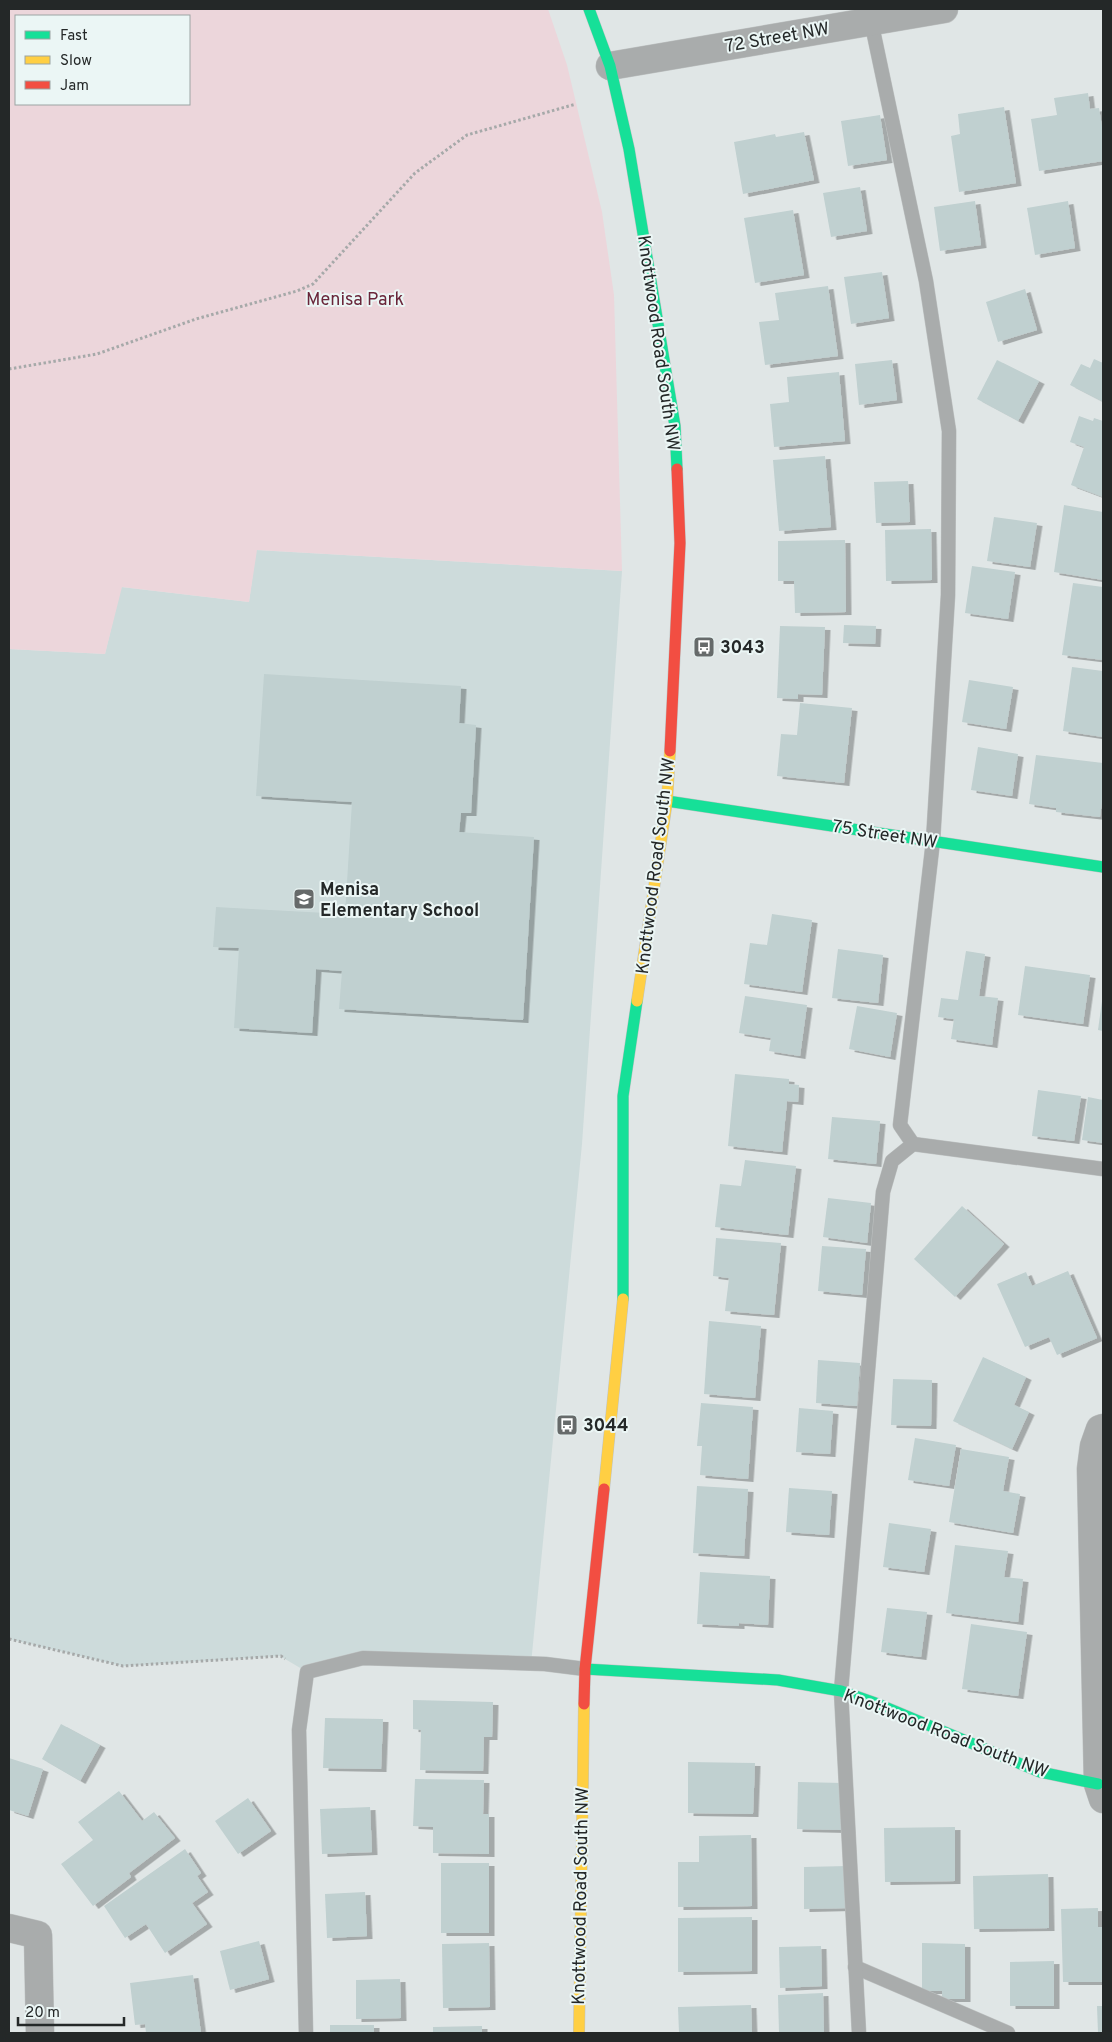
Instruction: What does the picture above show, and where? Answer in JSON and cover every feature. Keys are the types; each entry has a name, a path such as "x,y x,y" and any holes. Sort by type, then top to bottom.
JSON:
{"street":[{"name":"Knottwood Road South NW","path":"579,2033 585,1669 623,1312 623,1096 667,801 680,543 675,426 629,149 610,66 589,9"},
{"name":"72 Street NW","path":"610,66 869,15 944,9"},
{"name":"75 Street NW","path":"667,801 1103,867"},
{"name":"Knottwood Road South NW","path":"585,1669 778,1680 841,1691 878,1704 1040,1772 1101,1792 1091,1469 1094,1446 1100,1429 1103,1428"},
{"path":"9,1928 38,1935 40,2033"}],"lane":[{"path":"869,15 926,281 949,431 948,595 934,841 900,1125 913,1144"},
{"path":"858,2033 841,1691 883,1192 892,1161 913,1144 1103,1169"},
{"path":"306,2033 299,1730 307,1672 363,1658 545,1664 585,1669"},
{"path":"855,1967 1008,2033"}],"path":[{"path":"9,369 97,354 196,319 298,291 312,284 414,173 467,135 576,104"},
{"path":"9,1639 123,1666 280,1656 307,1672"}],"shaded area":[{"name":"Menisa Elementary School","path":"256,550 622,571 582,1144 531,1664 363,1658 307,1672 280,1656 123,1666 9,1639 9,649 105,654 121,587 249,602"}],"green space":[{"name":"Menisa Park","path":"9,9 548,9 567,65 602,212 614,295 622,571 257,550 249,602 122,587 105,654 9,649"}],"building":[{"path":"1088,93 1090,109 1099,108 1103,133 1103,161 1039,171 1031,119 1057,115 1054,98"},
{"path":"1004,107 1016,183 959,192 951,136 960,134 958,114"},
{"path":"880,115 887,160 848,166 841,121"},
{"path":"804,132 814,180 743,194 734,142 775,134 776,137"},
{"path":"860,187 867,231 831,237 823,193"},
{"path":"975,201 981,245 940,251 934,207"},
{"path":"1068,201 1075,248 1035,255 1027,208"},
{"path":"793,210 804,275 755,283 744,218"},
{"path":"882,272 889,318 851,324 844,277"},
{"path":"828,286 838,356 765,365 759,322 779,320 775,293"},
{"path":"1025,289 1037,330 998,342 986,302"},
{"path":"1094,359 1103,363 1103,402 1070,385 1081,364 1090,368"},
{"path":"892,360 897,400 859,405 855,364"},
{"path":"997,360 1039,381 1018,421 977,399"},
{"path":"839,372 845,441 774,447 770,404 789,402 787,377"},
{"path":"1079,416 1093,421 1094,418 1103,421 1103,497 1071,485 1084,447 1070,442"},
{"path":"825,456 831,527 779,531 773,460"},
{"path":"908,481 910,522 876,523 874,482"},
{"path":"1064,505 1103,512 1103,580 1054,572"},
{"path":"994,517 1037,523 1030,567 987,561"},
{"path":"931,529 932,580 886,581 885,530"},
{"path":"845,540 846,612 795,613 794,581 778,581 778,541"},
{"path":"972,566 1015,572 1008,619 965,613"},
{"path":"1073,583 1103,587 1103,660 1062,655"},
{"path":"844,625 876,626 875,644 843,643"},
{"path":"780,626 825,627 822,695 798,694 798,699 777,698"},
{"path":"1072,667 1103,671 1103,737 1063,731"},
{"path":"264,674 461,686 459,723 476,725 471,813 461,813 459,832 534,837 523,1020 339,1009 342,971 316,969 312,1033 234,1028 239,948 213,947 216,907 345,914 352,802 256,796"},
{"path":"969,680 1013,687 1006,729 962,722"},
{"path":"800,703 852,708 844,783 777,776 781,734 797,735"},
{"path":"978,747 1018,754 1012,796 971,790"},
{"path":"1036,755 1103,763 1103,794 1100,817 1056,812 1056,808 1029,804"},
{"path":"772,914 812,920 802,992 744,984 750,943 767,945"},
{"path":"838,949 883,955 878,1003 832,998"},
{"path":"966,951 985,954 979,996 998,998 992,1045 951,1039 954,1019 938,1017 941,998 958,1000"},
{"path":"1025,966 1090,975 1083,1024 1018,1015"},
{"path":"745,996 807,1005 800,1056 769,1051 771,1038 739,1033"},
{"path":"1103,1001 1103,1031 1098,1030"},
{"path":"857,1006 897,1013 890,1057 849,1049"},
{"path":"735,1074 789,1079 789,1084 799,1085 798,1102 787,1101 782,1152 728,1146"},
{"path":"1038,1090 1081,1096 1074,1141 1032,1136"},
{"path":"1088,1097 1103,1100 1103,1143 1082,1140"},
{"path":"832,1117 880,1121 876,1164 828,1159"},
{"path":"745,1160 796,1166 788,1235 715,1227 720,1184 741,1186"},
{"path":"828,1198 871,1203 867,1243 823,1237"},
{"path":"962,1206 1004,1244 955,1297 914,1259"},
{"path":"716,1238 781,1243 774,1315 725,1311 729,1278 713,1276"},
{"path":"822,1246 866,1249 862,1295 818,1291"},
{"path":"1068,1271 1097,1338 1057,1355 1049,1337 1025,1347 997,1284 1026,1272 1032,1286"},
{"path":"709,1321 761,1326 755,1398 704,1394"},
{"path":"983,1357 1026,1377 1014,1405 1029,1412 1012,1449 953,1421"},
{"path":"818,1360 860,1363 857,1406 816,1403"},
{"path":"893,1379 932,1380 931,1426 891,1425"},
{"path":"701,1403 753,1407 748,1479 700,1475 702,1446 697,1446"},
{"path":"799,1408 833,1411 830,1454 796,1452"},
{"path":"915,1438 956,1445 949,1486 908,1480"},
{"path":"961,1449 1009,1457 1003,1491 1020,1494 1013,1533 949,1522"},
{"path":"697,1486 748,1489 744,1556 693,1553"},
{"path":"789,1488 832,1491 829,1535 786,1532"},
{"path":"889,1523 931,1529 924,1572 883,1567"},
{"path":"955,1545 1008,1551 1004,1577 1023,1579 1018,1622 946,1613"},
{"path":"700,1572 770,1576 768,1625 739,1623 739,1626 697,1624"},
{"path":"887,1608 927,1612 921,1657 881,1652"},
{"path":"971,1624 1027,1632 1018,1696 962,1689"},
{"path":"413,1700 493,1702 492,1737 484,1737 483,1771 420,1770 421,1730 413,1729"},
{"path":"325,1718 383,1719 381,1769 323,1768"},
{"path":"61,1724 100,1745 80,1781 42,1759"},
{"path":"9,1758 43,1769 28,1816 9,1810"},
{"path":"688,1762 755,1763 753,1814 688,1813"},
{"path":"415,1779 484,1780 483,1814 489,1814 489,1854 433,1853 433,1827 413,1826"},
{"path":"798,1782 843,1783 842,1830 797,1829"},
{"path":"119,1791 142,1821 154,1812 175,1838 129,1873 131,1877 93,1906 61,1864 93,1840 78,1822"},
{"path":"248,1798 271,1831 238,1854 215,1821"},
{"path":"370,1807 372,1852 322,1854 320,1809"},
{"path":"955,1827 955,1881 885,1882 884,1828"},
{"path":"751,1835 752,1906 678,1907 678,1862 699,1862 699,1836"},
{"path":"185,1849 201,1873 197,1876 208,1892 192,1903 207,1924 165,1953 146,1924 125,1938 104,1906"},
{"path":"441,1863 489,1863 489,1933 441,1933"},
{"path":"847,1866 847,1908 804,1909 804,1867"},
{"path":"1048,1874 1049,1928 974,1929 973,1876"},
{"path":"365,1892 367,1936 327,1938 325,1894"},
{"path":"1098,1908 1098,1927 1103,1927 1103,1982 1063,1982 1061,1909"},
{"path":"752,1917 752,1971 678,1972 678,1918"},
{"path":"259,1941 269,1979 230,1990 220,1951"},
{"path":"489,1943 490,2007 443,2008 442,1944"},
{"path":"922,1943 965,1944 965,1999 942,1999 942,1991 922,1991"},
{"path":"821,1946 822,1986 780,1988 779,1947"},
{"path":"1054,1961 1054,2006 1010,2006 1010,1962"},
{"path":"193,1975 201,2033 146,2033 145,2024 135,2025 130,1983"},
{"path":"400,1979 401,2018 356,2019 356,1980"},
{"path":"823,1993 824,2033 779,2033 778,1995"},
{"path":"751,2005 752,2033 679,2033 678,2007"},
{"path":"1097,2006 1103,2006 1103,2033 1098,2033"},
{"path":"330,2025 374,2025 374,2033 330,2033"},
{"path":"482,2026 482,2033 433,2033 433,2027"}],"traffic: fast":[{"path":"589,9 610,66 629,149 675,426 677,469"},
{"path":"667,801 1103,867"},
{"path":"623,1299 623,1096 637,1001"},
{"path":"585,1669 778,1680 841,1691 878,1704 1040,1772 1098,1784"}],"traffic: slow":[{"path":"637,1001 667,801 670,751"},
{"path":"604,1489 623,1299"},
{"path":"579,2033 584,1704"}],"traffic: jam":[{"path":"670,751 680,543 677,469"},
{"path":"584,1704 585,1669 604,1489"}],"place":[{"name":"3043","path":"704,647"},
{"name":"Menisa Elementary School","path":"304,899"},
{"name":"3044","path":"567,1425"}]}
